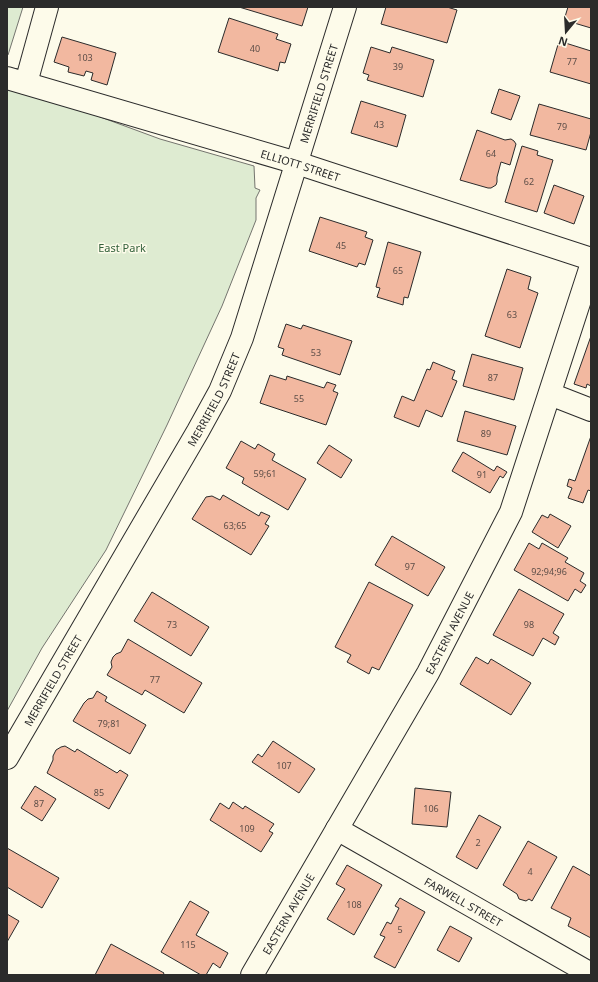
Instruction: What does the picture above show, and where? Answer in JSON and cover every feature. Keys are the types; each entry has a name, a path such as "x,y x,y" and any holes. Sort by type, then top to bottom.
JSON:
{"street":[{"path":"16,81 47,7"},
{"name":"MERRIFIELD STREET","path":"7,758 195,437 220,391 242,338 345,7"},
{"name":"ELLIOTT STREET","path":"16,81 296,163 591,260"},
{"name":"EASTERN AVENUE","path":"252,975 428,673 512,512 591,266"},
{"path":"550,394 591,410"},
{"name":"FARWELL STREET","path":"337,829 591,974"}],"green space":[{"path":"7,7 23,7 8,55 7,55"},
{"name":"East Park","path":"7,68 21,69 76,108 160,139 254,166 255,188 260,190 256,198 256,220 222,306 167,425 106,550 42,648 7,711"}],"building":[{"path":"239,7 308,7 302,26"},
{"path":"386,7 447,7 457,10 447,43 381,24"},
{"path":"568,7 591,7 591,28 564,20"},
{"path":"229,18 278,34 276,39 291,44 285,63 280,62 278,71 218,52"},
{"path":"62,37 116,53 107,85 91,80 93,73 86,71 84,76 68,72 69,67 54,62"},
{"path":"559,41 591,51 591,84 550,72"},
{"path":"371,47 390,53 392,47 434,60 423,97 367,80 369,75 363,73"},
{"path":"499,89 520,96 511,120 491,113"},
{"path":"361,101 406,115 397,147 351,133"},
{"path":"539,104 591,119 591,132 586,150 530,135"},
{"path":"477,130 505,140 511,139 516,144 510,165 501,162 496,185 491,188 460,180"},
{"path":"522,146 538,151 537,155 553,160 537,212 505,202"},
{"path":"554,185 584,196 574,224 544,213"},
{"path":"320,217 367,232 365,237 373,240 365,265 359,263 357,267 309,251"},
{"path":"388,242 421,252 408,298 404,297 403,305 377,297 380,288 376,287"},
{"path":"507,269 531,277 528,289 538,293 520,348 485,336"},
{"path":"286,324 301,329 303,325 352,341 340,375 282,355 284,349 278,347"},
{"path":"591,336 591,386 587,384 586,388 574,384"},
{"path":"472,354 523,368 514,400 463,386"},
{"path":"433,362 455,371 452,379 457,381 442,417 426,410 419,427 394,417 402,396 414,401 427,369 430,370"},
{"path":"270,375 286,380 287,376 324,388 327,382 336,385 333,391 338,393 326,425 260,403"},
{"path":"465,411 516,426 507,455 457,441"},
{"path":"591,436 591,491 588,490 583,503 568,498 572,488 567,486 569,479 575,481"},
{"path":"241,441 255,449 258,444 275,454 272,460 306,479 288,510 242,483 244,478 226,468"},
{"path":"329,445 352,460 341,478 317,463"},
{"path":"463,452 494,471 497,466 507,472 503,478 500,476 490,493 452,471"},
{"path":"223,495 259,516 261,512 270,516 265,524 269,526 251,555 192,519 206,497 212,496 220,500"},
{"path":"550,514 571,526 558,548 532,532 542,515 548,518"},
{"path":"392,536 445,567 428,596 375,565"},
{"path":"529,543 539,549 542,543 568,558 565,562 584,573 580,581 586,585 581,593 575,589 568,601 514,570"},
{"path":"369,582 413,605 379,670 372,667 369,674 347,662 351,655 335,647"},
{"path":"519,589 564,614 553,633 559,637 555,645 543,638 533,656 493,635"},
{"path":"152,592 209,627 191,656 134,621"},
{"path":"128,639 202,683 184,713 145,690 142,695 107,675 112,667 111,662 113,657 121,652"},
{"path":"476,657 488,664 491,659 531,683 511,715 460,684"},
{"path":"97,691 107,697 105,701 146,725 130,754 73,721 84,703 88,699 93,698"},
{"path":"273,741 315,769 299,793 252,762 258,754 262,757"},
{"path":"65,746 75,752 77,749 117,773 120,770 128,775 109,809 47,773 56,750"},
{"path":"35,786 56,799 42,821 21,808"},
{"path":"415,788 451,792 447,827 412,824"},
{"path":"233,802 243,809 245,806 274,824 269,831 273,833 261,852 210,820 220,803 229,809"},
{"path":"479,815 501,827 477,869 456,857"},
{"path":"528,841 557,857 532,901 529,899 526,901 519,899 517,894 503,885"},
{"path":"7,848 59,878 42,908 7,887"},
{"path":"347,865 382,885 354,935 327,919 345,889 336,884"},
{"path":"573,866 591,876 591,938 568,926 571,918 551,908"},
{"path":"400,898 425,912 395,968 374,957 385,937 380,935 387,922 391,924 399,908 395,906"},
{"path":"190,901 209,912 196,935 228,953 220,968 213,963 206,975 201,975 161,952"},
{"path":"7,914 19,921 7,942"},
{"path":"450,926 472,938 459,962 437,950"},
{"path":"111,944 164,973 163,975 95,975"}]}
